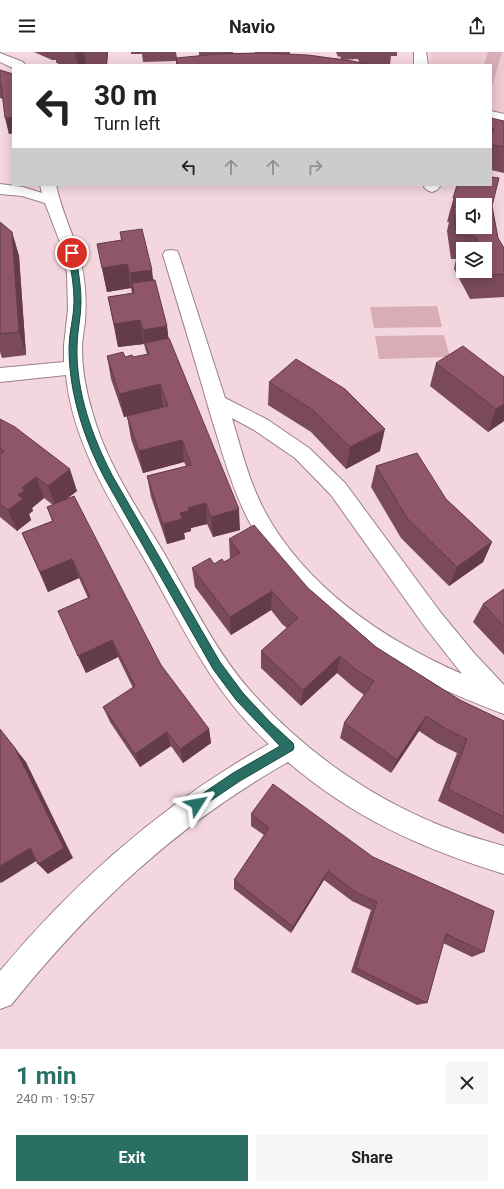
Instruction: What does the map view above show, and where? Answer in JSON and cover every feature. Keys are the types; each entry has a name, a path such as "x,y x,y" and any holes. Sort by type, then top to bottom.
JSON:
{"lane":[{"path":"420,52 421,64"},
{"path":"0,56 16,64"},
{"path":"492,115 504,118"},
{"path":"0,185 12,180"},
{"path":"0,189 23,192 49,192 69,243 74,264 77,303 73,347 74,368 78,396 85,423 95,449 112,484 217,666 239,696 266,726 289,747 332,781 370,805 412,827 455,845 504,860"},
{"path":"171,255 238,470 259,519 284,557 311,588 342,616 371,638 404,659 439,677 477,693 504,702"},
{"path":"0,375 74,368"},
{"path":"217,402 261,424 302,453 338,489 433,620 466,661 504,702"},
{"path":"0,994 26,961 79,905 131,856 184,813 236,777 289,747"}],"shaded area":[{"path":"431,52 504,52 504,114 492,111 492,64 430,64"},
{"path":"488,52 502,52 492,87 492,64 484,64"},
{"path":"437,306 442,327 374,328 370,307"},
{"path":"444,335 450,357 379,359 375,336"}],"building":[{"path":"263,53 308,55 366,64 178,64 176,58 218,54"},
{"path":"0,70 12,74 12,117 5,118 0,83"},
{"path":"492,118 504,121 504,147 492,145 492,133 494,129 492,128"},
{"path":"492,177 499,178 492,206 492,198 453,198 457,186 492,186"},
{"path":"492,206 498,238 504,248 504,274 492,275 492,242 478,242 475,236 457,235 492,234"},
{"path":"453,207 456,207 456,228"},
{"path":"0,222 12,232 19,332 0,334"},
{"path":"142,229 152,270 130,273 127,264 102,268 97,244 122,240 120,232"},
{"path":"155,280 167,326 143,330 140,320 114,324 108,297 134,293 132,283"},
{"path":"169,338 239,509 211,517 206,503 188,508 189,511 180,513 182,519 163,524 147,476 191,465 182,440 139,451 127,416 168,406 160,384 119,394 107,356 123,352 125,357 149,354 145,343"},
{"path":"463,346 504,377 504,404 496,409 436,363"},
{"path":"296,359 345,389 385,429 350,447 313,410 269,382"},
{"path":"0,419 15,427 70,469 48,486 36,477 22,488 25,490 18,495 23,499 8,510 0,504 0,454 4,451 0,448"},
{"path":"417,453 446,499 492,542 457,567 407,518 376,466"},
{"path":"74,496 161,665 209,729 180,749 167,732 135,754 103,707 135,686 112,640 78,656 58,611 90,597 72,559 40,572 22,533 53,521 47,507"},
{"path":"254,525 308,588 376,647 460,700 504,721 504,817 448,789 467,739 446,729 426,716 397,760 344,723 374,681 356,670 340,656 303,690 261,651 298,618 272,591 230,617 192,568 210,558 214,564 222,559 224,562 240,553 229,539"},
{"path":"504,589 504,626 483,604"},
{"path":"0,729 15,748 64,848 38,864 30,848 0,866"},
{"path":"273,784 373,857 494,911 484,952 446,934 427,1003 356,968 377,902 357,893 328,871 293,927 234,880 269,828 251,814"}],"route":[{"path":"72,253 77,283 76,324 73,347 74,371 78,396 85,423 95,449 108,477 217,666 239,696 266,726 289,747 236,777 197,804"}]}
